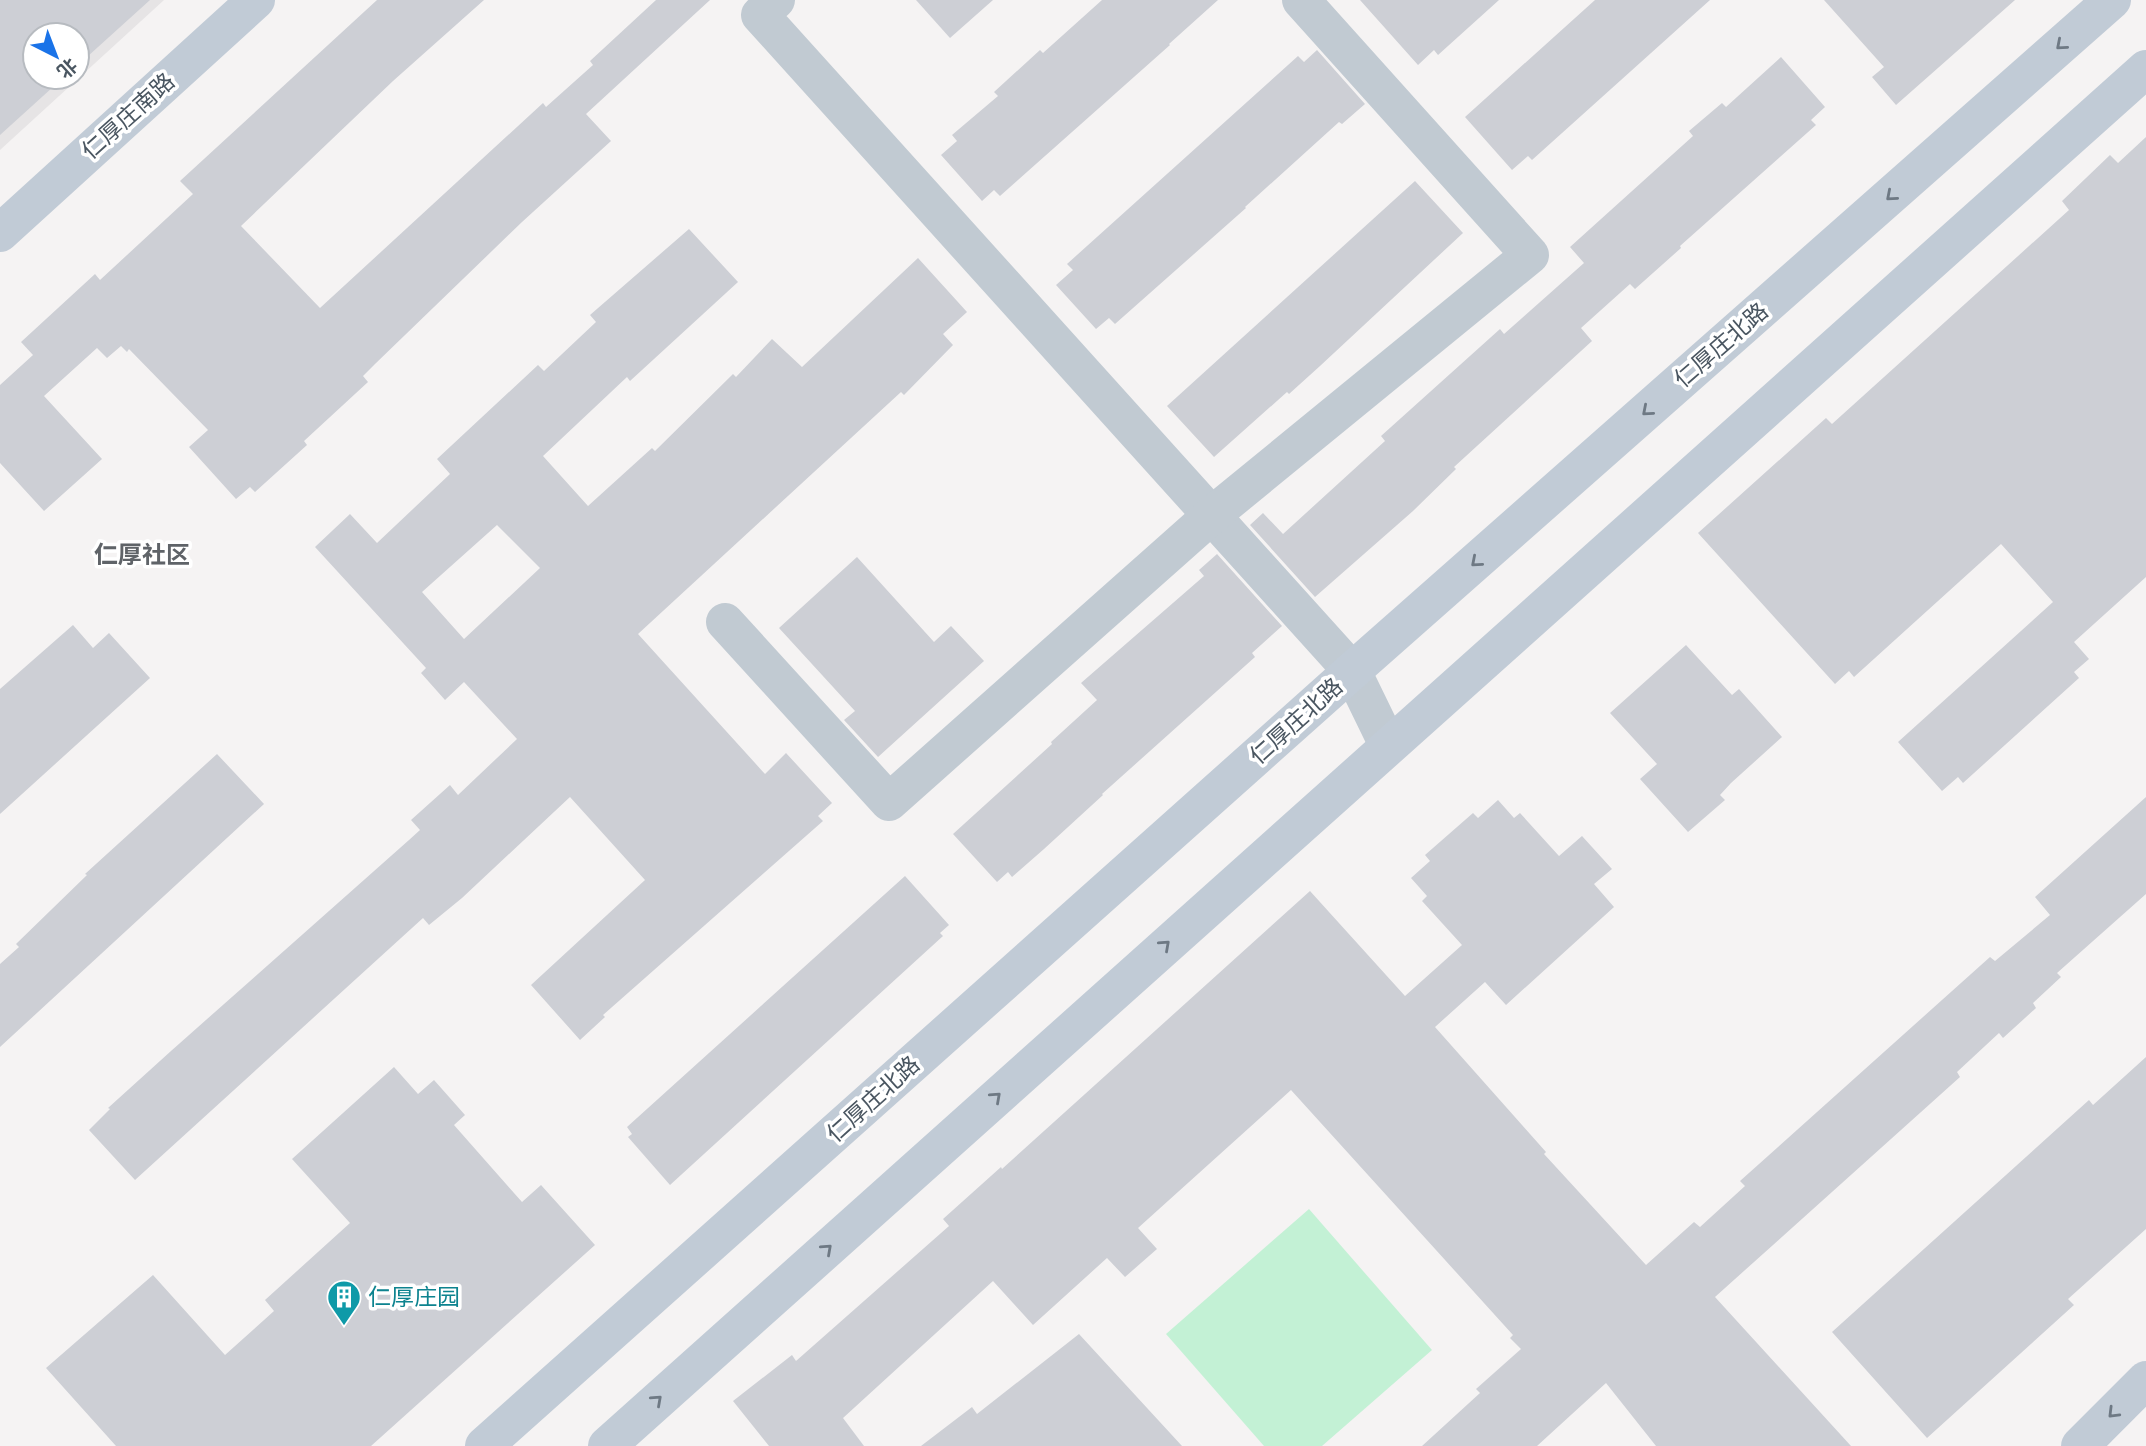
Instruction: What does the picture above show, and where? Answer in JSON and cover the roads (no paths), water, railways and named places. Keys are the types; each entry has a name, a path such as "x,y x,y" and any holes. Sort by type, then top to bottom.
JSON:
{"street":[{"name":"仁厚庄南路","path":"0,233 256,0"},
{"path":"776,0 760,15 1352,671 1388,745"},
{"path":"725,622 889,802 1212,515 1530,255 1301,0"},
{"name":"仁厚庄北路","path":"484,1446 1352,671 2112,0"},
{"path":"607,1446 2146,69"},
{"path":"2080,1446 2146,1381"}],"place":[{"name":"仁厚庄园","path":"344,1327"}],"district":[{"name":"仁厚社区","path":"142,555"}]}
